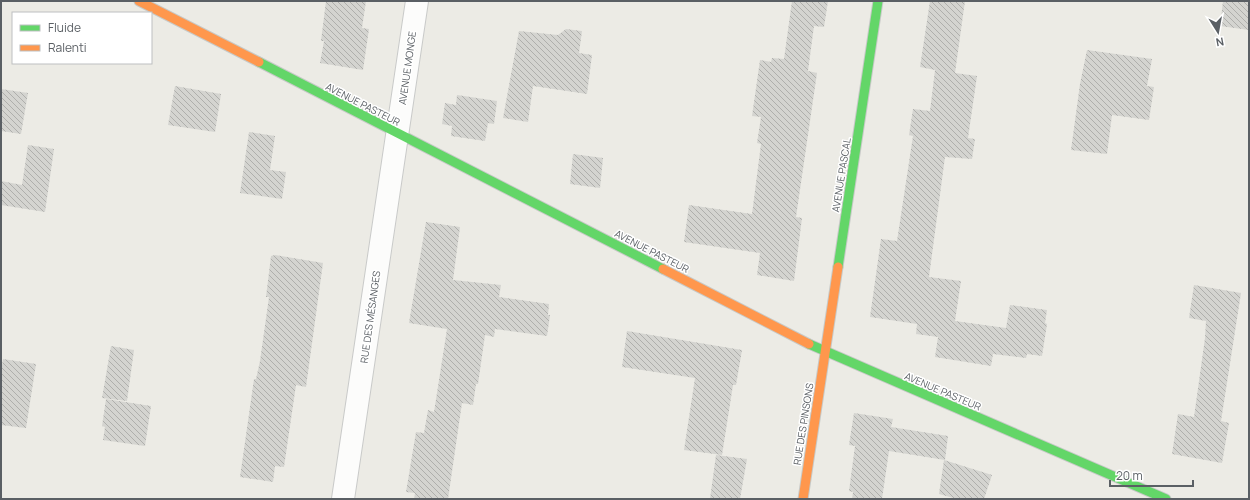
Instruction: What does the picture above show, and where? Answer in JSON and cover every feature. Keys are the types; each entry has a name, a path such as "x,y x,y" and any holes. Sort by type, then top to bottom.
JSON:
{"street":[{"name":"AVENUE PASTEUR","path":"139,1 826,352 1166,499"},
{"name":"AVENUE MONGE","path":"397,134 417,1"},
{"name":"AVENUE PASCAL","path":"826,352 878,1"},
{"name":"RUE DES MÉSANGES","path":"343,499 397,134"},
{"name":"RUE DES PINSONS","path":"803,499 826,352"}],"building":[{"path":"326,1 366,1 362,28 369,29 363,70 320,63 324,41 321,41"},
{"path":"792,1 828,1 824,27 814,26 808,71 817,73 796,217 802,218 794,281 757,275 760,253 684,242 689,205 752,214 761,144 757,143 761,117 752,116 760,60 771,62 772,58 784,59"},
{"path":"930,1 965,1 955,73 977,76 968,138 975,139 972,159 945,157 929,277 961,281 955,321 1006,328 1010,305 1047,310 1045,323 1047,324 1042,356 1027,354 1026,358 993,354 991,366 935,357 938,337 916,334 917,324 870,317 881,239 897,241 913,136 909,135 913,109 930,111 935,70 920,67"},
{"path":"1223,1 1249,1 1249,30 1220,26"},
{"path":"566,29 582,31 579,53 592,55 587,94 533,86 528,122 503,118 519,31 558,35"},
{"path":"1087,50 1152,59 1147,86 1154,87 1149,120 1112,115 1107,154 1071,150 1080,84"},
{"path":"175,86 221,94 215,132 168,125"},
{"path":"1,89 28,93 21,134 1,131"},
{"path":"457,95 497,101 494,124 488,123 485,141 451,136 452,126 442,124 445,103 456,105"},
{"path":"249,132 275,136 270,170 286,172 282,199 240,193"},
{"path":"28,145 54,149 45,212 1,205 1,181 22,185"},
{"path":"573,154 603,158 600,188 570,184"},
{"path":"426,222 460,227 453,280 501,285 499,297 549,304 548,315 550,315 547,336 495,329 494,337 485,335 478,384 476,384 473,405 462,403 448,499 414,499 415,493 406,492 416,432 424,433 428,410 434,412 447,329 409,323"},
{"path":"275,255 323,263 306,387 296,385 284,467 275,466 273,482 240,477 254,379 256,379 260,361 269,297 266,297 271,256"},
{"path":"1194,285 1241,293 1221,421 1229,423 1222,463 1172,454 1178,414 1194,417 1205,338 1206,321 1189,318"},
{"path":"627,331 742,350 736,385 733,385 722,455 684,450 695,378 622,367"},
{"path":"111,346 134,350 127,401 102,398"},
{"path":"3,359 36,364 26,428 1,425 1,371"},
{"path":"106,399 151,406 145,446 103,440 105,427 102,426"},
{"path":"854,413 893,419 891,427 948,436 945,460 889,451 882,499 852,499 853,492 849,491 855,446 849,445"},
{"path":"716,455 747,459 740,499 710,499"},
{"path":"944,460 992,475 984,499 957,499 939,494"}],"traffic: fast":[{"path":"838,267 878,1"},
{"path":"259,62 663,269"},
{"path":"809,344 1166,499"}],"traffic: slow":[{"path":"139,1 259,62"},
{"path":"803,499 838,267"},
{"path":"663,269 809,344"}]}
